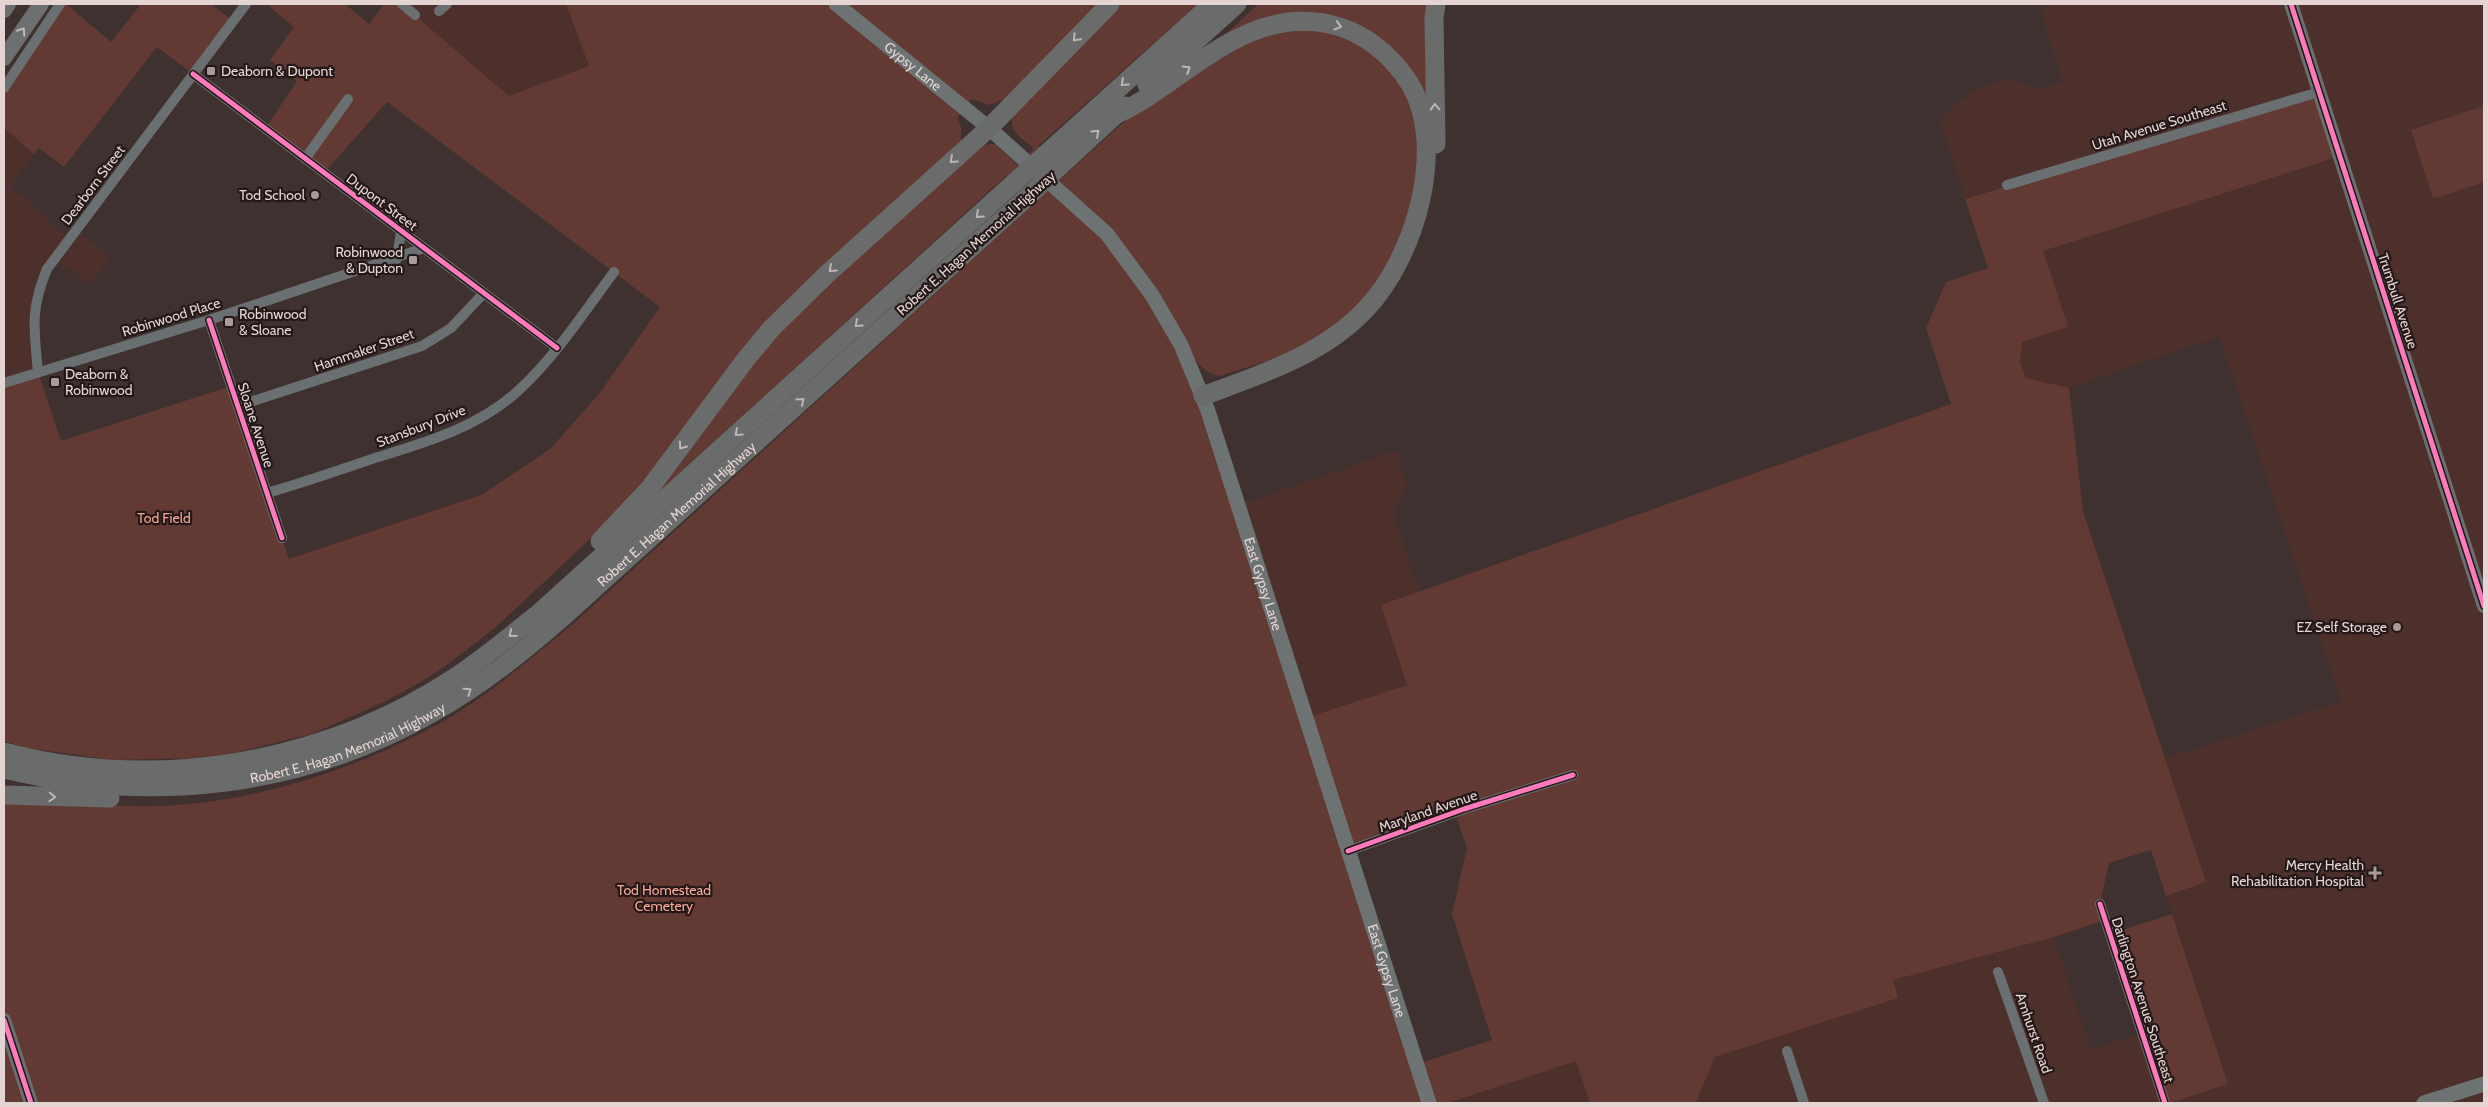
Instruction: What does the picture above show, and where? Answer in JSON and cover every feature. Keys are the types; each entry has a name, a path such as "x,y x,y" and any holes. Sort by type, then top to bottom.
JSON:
{"highway":[{"path":"538,614 570,569 599,543 650,488 746,359 771,329 826,275 989,128 1110,4"},
{"name":"Robert E. Hagan Memorial Highway","path":"4,752 78,766 138,770 192,768 273,755 329,739 391,713 454,678 538,614 1212,4"},
{"name":"Robert E. Hagan Memorial Highway","path":"4,770 84,784 134,787 211,785 290,771 370,744 432,714 498,670 566,614 1036,189 1237,4"},
{"path":"1205,402 1306,366 1332,351 1360,330 1380,308 1408,265 1424,229 1435,175 1434,18 1436,4"},
{"path":"1117,114 1135,106 1182,72 1231,42 1288,22 1312,21 1334,24 1353,32 1384,53 1410,85 1419,106 1424,129 1426,153 1420,208 1398,263 1383,288 1366,309 1324,345 1292,362 1205,402"},
{"path":"4,795 156,798 199,794 211,785"}],"main road":[{"path":"4,10 8,4"},
{"path":"4,58 41,4"},
{"name":"Gypsy Lane","path":"836,4 989,128"},
{"name":"East Gypsy Lane","path":"989,128 1107,234 1152,295 1181,346 1205,402 1429,1103"},
{"path":"2424,1103 2484,1084"}],"street":[{"path":"4,88 60,4"},
{"name":"Dearborn Street","path":"38,372 33,326 36,296 47,269 246,4"},
{"path":"402,4 415,14"},
{"name":"Trumbull Avenue","path":"2290,4 2484,606"},
{"name":"Dupont Street","path":"193,74 557,348"},
{"name":"Utah Avenue Southeast","path":"2007,185 2319,92"},
{"path":"305,159 348,99"},
{"path":"397,259 401,232"},
{"name":"Robinwood Place","path":"38,372 209,320 397,259 424,248"},
{"name":"Stansbury Drive","path":"267,493 434,439 491,412 518,392 557,348 614,272"},
{"name":"Hammaker Street","path":"238,406 422,346 451,328 484,294"},
{"name":"Sloane Avenue","path":"209,320 282,538"},
{"path":"4,383 38,372"},
{"name":"Maryland Avenue","path":"1348,851 1464,810 1573,775"},
{"name":"Darlington Avenue Southeast","path":"2100,904 2165,1103"},
{"name":"Amhurst Road","path":"1998,972 2044,1103"},
{"path":"4,1020 31,1103"},
{"path":"1787,1051 1804,1103"}],"shaded area":[{"path":"402,4 566,4 589,66 509,96"},
{"path":"2043,4 2484,4 2484,106 2411,130 2433,199 2484,182 2484,1103 2169,1103 2228,1084 2166,896 2206,882 2165,758 2341,702 2219,337 2069,388 2026,378 2020,362 2022,342 2067,327 2042,251 2340,156 2007,185 1965,199 1939,118 1974,90 2008,79 2040,89 2063,81 2041,13"},
{"path":"4,128 34,154 11,186 69,239 76,230 110,256 91,285 55,259 36,296 38,372 4,383"},
{"path":"1396,451 1407,485 1393,512 1419,592 1381,605 1407,685 1306,718 1238,505"},
{"path":"2054,937 2091,1049 2142,1033 2165,1103 1696,1103 1715,1057 1898,998 1892,980"},
{"path":"1576,1061 1590,1103 1448,1103"}],"green space":[{"path":"60,4 66,4 111,42 141,4 211,4 233,21 193,74 157,47 64,167 39,148 34,154 4,128 4,88"},
{"name":"Tod Field","path":"266,4 345,4 369,24 384,4 402,4 509,96 589,66 566,4 1098,4 1005,99 989,105 972,99 957,118 961,127 961,142 823,271 622,509 496,627 447,665 386,701 312,734 229,754 193,758 113,760 27,748 4,741 4,383 38,372 61,441 231,386 289,559 481,495 550,449 599,394 660,307 387,102 324,173 265,129 297,81 270,60 294,27"},
{"path":"1120,4 1198,4 1038,146 1046,154 1015,182 1007,175 648,502 773,334 982,145 995,144 1018,165 1034,149 1015,131 1012,115 1091,31 1095,42 1092,31"},
{"path":"1258,4 1431,4 1431,114 1421,96 1333,20 1213,46"},
{"name":"Tod Homestead Cemetery","path":"1319,28 1369,48 1406,91 1418,130 1417,185 1396,252 1381,277 1353,312 1315,339 1274,359 1219,376 1214,375 1199,365 1191,354 1306,718 1407,685 1381,605 1951,404 1926,328 1946,282 1988,268 1965,199 2319,92 2340,156 2043,251 2068,327 2022,342 2020,362 2026,378 2069,388 2083,511 2206,882 2166,896 2151,850 2109,863 2100,903 2105,920 2054,937 1893,980 1898,998 1715,1057 1696,1103 1590,1103 1576,1061 1448,1103 4,1103 4,803 159,806 230,799 304,781 340,769 375,755 440,723 492,689 573,624 1119,126 1209,61 1248,40 1275,31","holes":["1455,813 1467,848 1452,914 1492,1040 1417,1064 1355,848"]},
{"path":"2484,106 2484,182 2433,199 2411,130"},
{"path":"2172,914 2228,1084 2169,1103 2110,934"}],"cycle path":[{"path":"2291,4 2484,606"},
{"path":"193,74 557,348"},
{"path":"209,320 282,538"},
{"path":"1348,851 1464,809 1573,775"},
{"path":"2100,904 2165,1103"},
{"path":"4,1020 31,1103"}],"place":[{"name":"Deaborn & Dupont","path":"211,71"},
{"name":"Tod School","path":"315,195"},
{"name":"Robinwood & Dupton","path":"413,260"},
{"name":"Robinwood & Sloane","path":"229,322"},
{"name":"Deaborn & Robinwood","path":"55,382"},
{"name":"EZ Self Storage","path":"2397,627"},
{"name":"Mercy Health Rehabilitation Hospital","path":"2375,873"}]}
